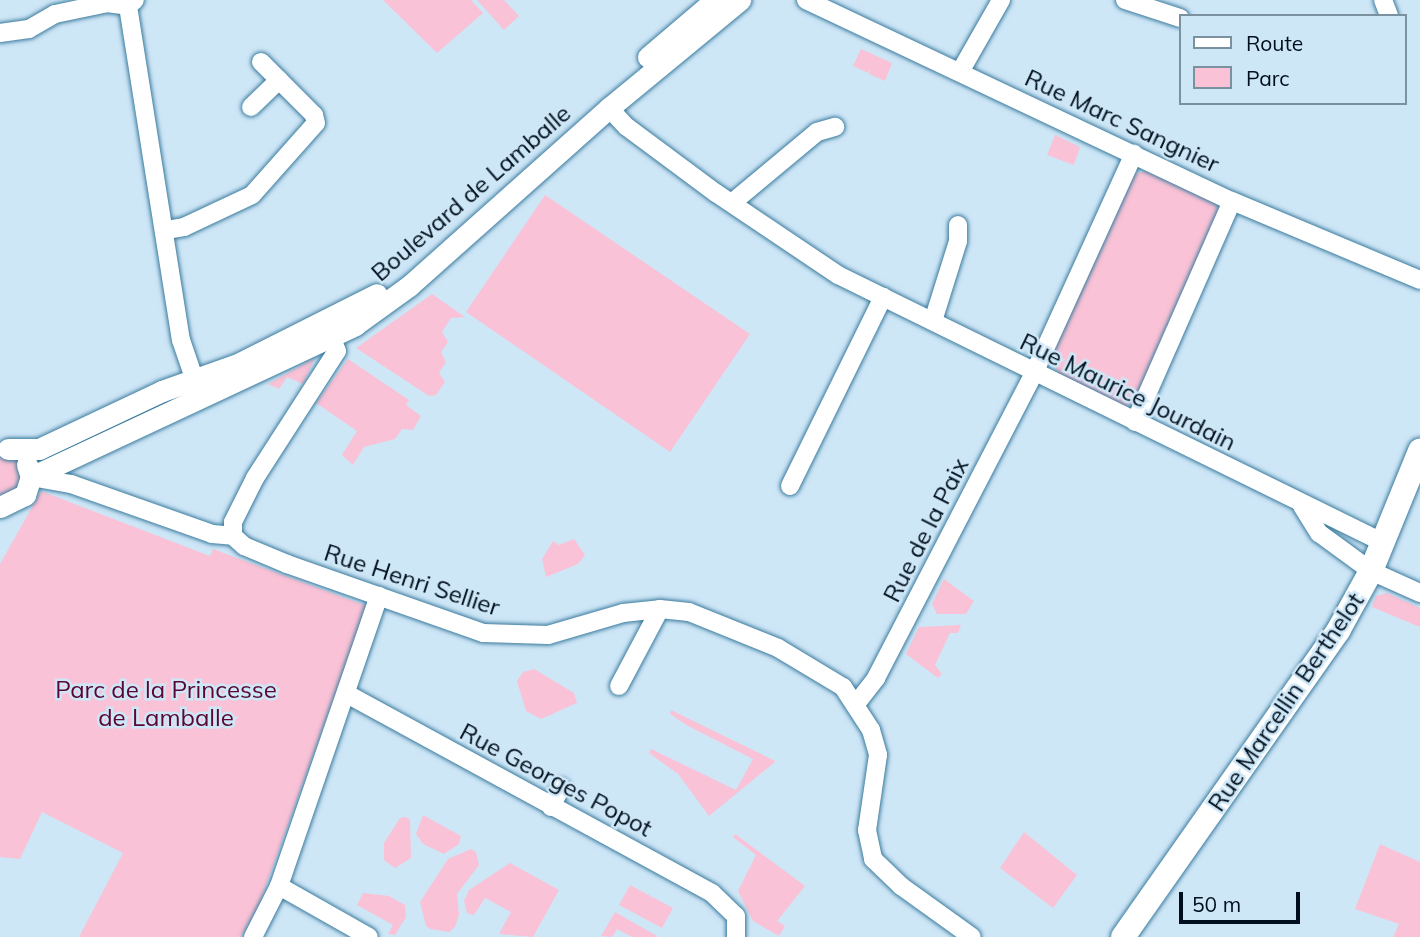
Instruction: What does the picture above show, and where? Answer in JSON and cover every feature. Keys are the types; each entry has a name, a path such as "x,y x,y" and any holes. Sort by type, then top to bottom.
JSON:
{"main road":[{"name":"Rue Marcellin Berthelot","path":"1123,937 1321,657 1371,570 1420,451"}],"street":[{"name":"Boulevard de Lamballe","path":"4,449 39,449 194,378 327,329 355,325 409,286 715,0"},
{"name":"Boulevard de Lamballe","path":"605,103 740,0"},
{"name":"Rue Marc Sangnier","path":"807,0 1232,201 1420,280"},
{"path":"960,72 1001,0"},
{"path":"1125,0 1178,17"},
{"path":"0,33 29,29 55,14 107,4 132,3 181,340 194,378"},
{"path":"166,230 184,227 229,206 261,185 316,123 314,115 261,62"},
{"path":"251,107 279,80"},
{"name":"Rue Maurice Jourdain","path":"605,103 627,127 838,275 1302,506 1382,542"},
{"path":"733,202 817,132 835,127"},
{"name":"Rue de la Paix","path":"856,704 876,678 1034,373 1134,154"},
{"path":"1135,422 1232,201"},
{"path":"933,321 958,241 958,225"},
{"path":"790,486 883,297"},
{"name":"Boulevard de Lamballe","path":"31,477 327,329"},
{"path":"233,537 233,522 255,478 337,351 327,329"},
{"path":"0,525 9,504 31,477 24,459 4,449"},
{"name":"Rue Henri Sellier","path":"31,477 71,484 212,534 233,537 276,559 470,629 510,636 548,635 623,612 660,609 689,612 778,648 835,681 856,704 878,755 867,830 873,859 901,886 972,937"},
{"name":"Rue Maurice Jourdain","path":"1302,506 1319,533 1371,570 1420,593"},
{"path":"253,937 279,886 379,596"},
{"path":"619,686 660,609"},
{"name":"Rue Georges Popot","path":"347,694 712,893 737,916 736,937"},
{"path":"551,807 562,787"},
{"path":"279,886 369,937"}],"green space":[{"path":"383,0 471,0 483,13 437,53"},
{"path":"477,0 504,0 519,16 504,30"},
{"path":"861,49 892,63 885,81 869,74 870,69 868,73 853,66"},
{"path":"1055,135 1080,147 1074,165 1047,155"},
{"path":"1147,171 1213,200 1219,211 1135,402 1123,407 1059,375 1051,358 1132,174"},
{"path":"545,195 750,334 670,452 466,312"},
{"path":"432,294 465,317 451,318 442,332 448,342 441,352 446,362 439,373 445,382 436,395 429,396 356,348"},
{"path":"315,358 303,384 287,377 279,389 268,384"},
{"path":"348,359 409,400 406,405 421,416 413,430 402,429 395,439 364,447 353,465 342,455 357,431 316,403"},
{"path":"0,455 18,462 23,483 0,500"},
{"name":"Parc de la Princesse de Lamballe","path":"41,491 210,556 213,549 367,606 260,902 241,937 79,937 123,853 42,812 20,859 0,857 0,564"},
{"path":"574,539 585,555 578,564 546,577 542,559 553,541 559,545"},
{"path":"944,579 974,601 966,614 937,614 932,604"},
{"path":"1387,593 1420,608 1420,627 1372,607 1376,596"},
{"path":"961,625 958,633 950,633 935,665 942,674 938,678 906,654 919,627"},
{"path":"534,669 574,693 577,703 541,719 526,711 517,681 523,672"},
{"path":"671,710 775,762 709,816 678,774 649,753 651,749 736,790 753,759 688,726 670,714"},
{"path":"423,815 461,836 459,844 444,854 423,844 416,834"},
{"path":"406,817 410,820 411,858 395,868 384,860 384,843 400,818"},
{"path":"1024,832 1077,875 1053,908 1000,868"},
{"path":"735,834 805,886 777,921 785,926 779,936 753,921 738,891 756,855 733,837"},
{"path":"1380,844 1420,862 1420,937 1393,937 1399,924 1355,909"},
{"path":"471,849 476,852 479,865 457,894 459,915 455,927 449,932 431,929 426,926 420,902 448,859"},
{"path":"510,863 559,890 533,937 499,934 511,912 485,898 474,915 467,913 464,901 469,890"},
{"path":"630,885 673,908 662,928 619,905"},
{"path":"363,893 389,896 405,905 406,917 395,935 388,934 393,925 357,905"},
{"path":"615,912 657,937 632,937 617,929 612,937 601,936"}]}
